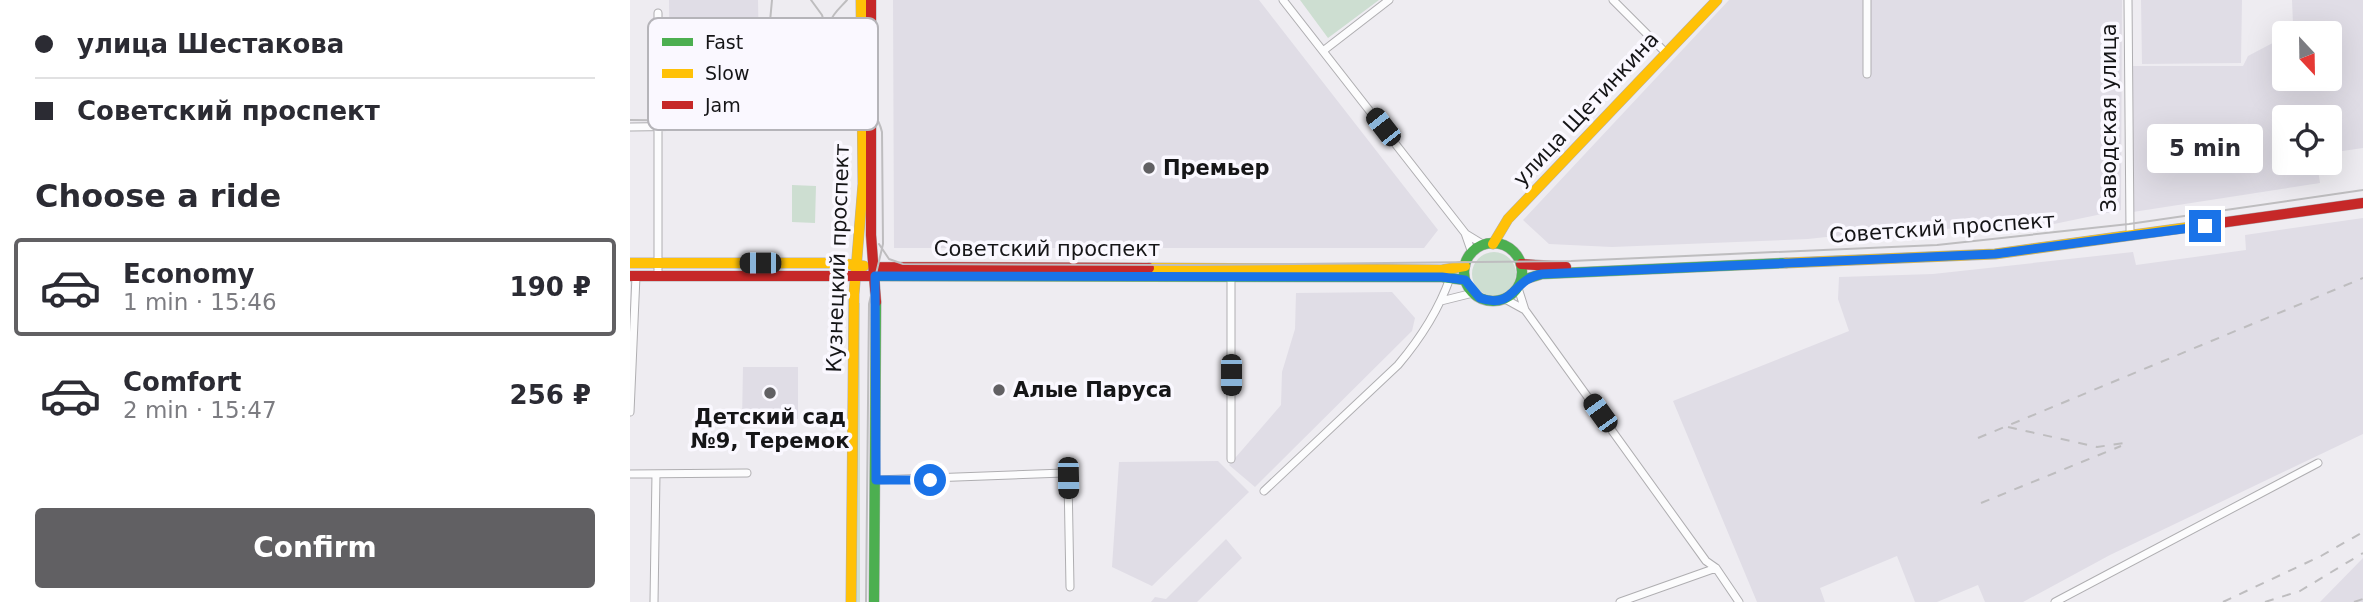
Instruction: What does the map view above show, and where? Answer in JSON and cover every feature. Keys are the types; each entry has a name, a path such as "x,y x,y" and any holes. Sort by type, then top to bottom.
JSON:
{"main road":[{"name":"Кузнецкий проспект","path":"861,0 861,18"},
{"name":"Кузнецкий проспект","path":"871,0 871,18"},
{"name":"улица Щетинкина","path":"1488,244 1512,215 1717,0"},
{"name":"Кузнецкий проспект","path":"851,602 862,130"},
{"name":"Кузнецкий проспект","path":"871,130 876,480 874,602"},
{"name":"Советский проспект","path":"1520,284 1542,274 1995,254 2363,196"},
{"name":"Советский проспект","path":"1521,264 1588,267 1993,247 2130,234 2363,203"},
{"path":"1508,248 1488,244 1472,253 1465,266 1465,280 1473,293 1488,301 1504,299 1520,284 1521,264 1508,248 1506,231 1512,215"},
{"name":"Советский проспект","path":"630,262 874,272 1231,273 1442,270 1465,266"},
{"name":"Советский проспект","path":"633,276 857,271"},
{"name":"Советский проспект","path":"1231,273 1465,280"}],"street":[{"path":"1283,0 1465,233 1472,253"},
{"path":"1323,51 1389,0"},
{"path":"1613,0 1666,53"},
{"path":"1867,0 1867,74"},
{"name":"Заводская улица","path":"2128,0 2130,234"},
{"path":"658,13 658,18"},
{"path":"630,127 648,126"},
{"path":"657,275 658,130"},
{"path":"1465,233 1488,244"},
{"path":"1231,273 1231,459"},
{"path":"630,412 633,276"},
{"path":"1264,491 1398,365 1416,344 1441,301 1450,278"},
{"path":"1520,284 1525,310 1706,561 1716,568 1739,602"},
{"path":"1441,301 1473,293"},
{"path":"1504,299 1525,310"},
{"path":"2055,602 2318,463"},
{"path":"630,474 747,473"},
{"path":"876,480 1065,473 1068,478 1070,587"},
{"path":"654,602 656,474"},
{"path":"1620,602 1716,568"}],"shaded area":[{"path":"669,0 758,0 758,18 669,18"},
{"path":"893,0 1259,0 1438,230 1424,248 894,248"},
{"path":"1729,0 2122,0 2121,210 2054,224 1872,232 1808,239 1612,247 1549,244 1523,220"},
{"path":"2141,0 2242,0 2241,63 2142,64"},
{"path":"2292,0 2363,0 2363,148 2342,151 2342,105 2272,105 2272,175 2319,175 2320,183 2133,212 2133,66 2243,66 2248,56 2272,43 2272,91 2342,91 2342,21 2293,21"},
{"path":"2363,218 2363,434 2110,555 2023,602 1985,602 1978,585 1937,602 1915,602 1897,556 1820,588 1825,602 1757,602 1673,401 1849,331 1838,299 1839,277 1933,274 2133,252 2136,265 2246,250 2245,235"},
{"path":"1392,292 1415,318 1412,331 1255,487 1229,465 1281,405 1282,372 1295,329 1296,293"},
{"name":"Детский сад №9, Теремок","path":"743,367 798,367 798,419 742,420"},
{"path":"1218,461 1249,492 1152,586 1112,567 1119,462"},
{"path":"1226,539 1242,558 1197,602 1151,602 1155,597 1166,599"},
{"path":"2363,558 2363,602 2320,602"}],"green space":[{"path":"1300,0 1379,0 1328,38"},
{"path":"792,185 816,186 815,223 792,222"},
{"path":"1494,252 1510,258 1516,274 1510,290 1494,296 1478,290 1472,274 1478,258"},
{"path":"856,303 860,303 860,602 856,602"}],"tram line":[{"path":"770,18 772,0"},
{"path":"811,0 823,18"},
{"path":"832,18 847,0"},
{"path":"630,120 648,120"},
{"path":"866,602 869,304 883,244 882,132 878,121"},
{"path":"879,244 889,259 903,264 1196,265 1571,261 1937,245 2129,224 2363,190"}],"railway":[{"path":"1978,438 2363,278"},
{"path":"2008,427 2097,447 2131,442"},
{"path":"1981,503 2121,446"},
{"path":"2223,602 2321,556 2363,532"},
{"path":"2265,602 2300,591 2363,553"},
{"path":"2354,602 2363,599"}],"traffic: fast":[{"path":"1493,243 1504,245 1517,256 1522,272 1520,283 1509,296 1493,301 1482,299 1469,288 1464,272 1466,261 1477,248 1493,243"},
{"path":"1522,280 1542,274 1786,263"},
{"path":"875,276 1442,277 1465,280"},
{"path":"874,602 876,302"}],"traffic: slow":[{"path":"861,0 861,18"},
{"path":"1493,244 1508,219 1717,0"},
{"path":"851,602 854,294 863,184 862,130"},
{"path":"1786,263 1995,254 2191,227"},
{"path":"630,263 837,263 864,266"},
{"path":"1149,268 1442,270 1465,266"}],"traffic: jam":[{"path":"871,0 871,18"},
{"path":"871,130 871,235 876,302"},
{"path":"2191,227 2363,203"},
{"path":"1521,264 1566,267"},
{"path":"874,267 1149,268"},
{"path":"630,276 875,276"}],"place":[{"name":"Премьер","path":"1149,168"},
{"name":"Алые Паруса","path":"999,390"},
{"name":"Детский сад №9, Теремок","path":"770,393"}],"route":[{"path":"930,480 876,480 875,276 1442,277 1465,280 1468,287 1480,298 1496,301 1512,294 1522,280 1542,274 1995,254 2205,226"}]}
